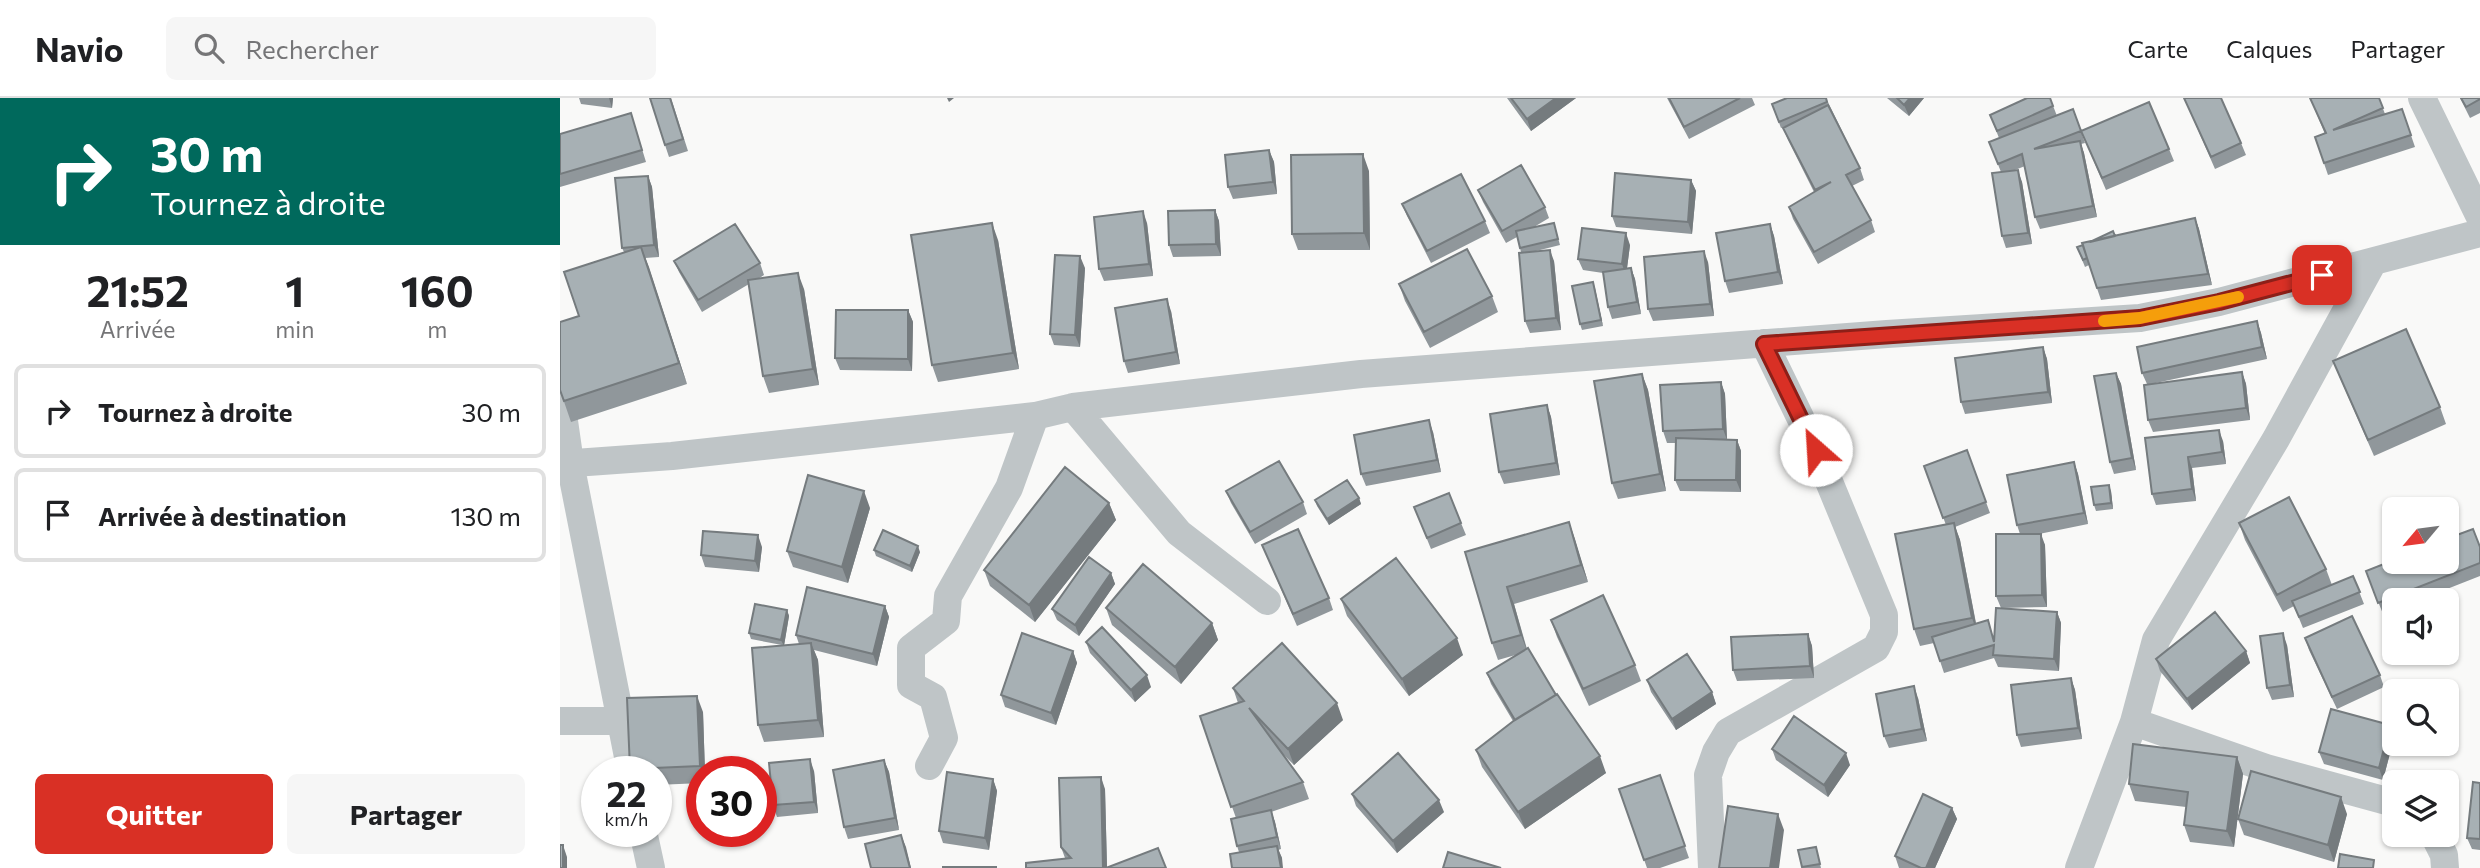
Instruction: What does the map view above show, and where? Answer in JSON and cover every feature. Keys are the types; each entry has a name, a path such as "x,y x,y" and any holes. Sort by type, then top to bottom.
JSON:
{"street":[{"path":"2422,98 2480,217"},
{"path":"565,463 672,456 1035,416 1073,407 1361,374 2140,318 2219,302 2480,233"},
{"path":"2078,868 2134,722 2156,640 2276,439 2374,262"},
{"path":"1712,868 1708,775 1716,752 1728,732 1876,648 1884,632 1884,615 1816,450 1764,344"},
{"path":"560,393 565,463 628,756"},
{"path":"1073,407 1179,533 1267,601"},
{"path":"929,766 944,738 933,697 911,685 911,648 946,621 948,596 1009,488 1035,416"},
{"path":"560,721 621,721"},
{"path":"2134,722 2266,768 2382,800"},
{"path":"646,847 651,868"},
{"path":"2440,847 2445,868"}],"building":[{"path":"650,98 670,98 683,139 665,145"},
{"path":"1511,98 1556,98 1527,119"},
{"path":"1669,98 1740,98 1684,127"},
{"path":"1787,98 1826,98 1827,102 1779,122 1772,104"},
{"path":"1897,98 1910,98 1904,105"},
{"path":"2027,98 2050,98 2053,106 1997,131 1990,115"},
{"path":"2184,98 2221,98 2241,143 2211,157"},
{"path":"2310,98 2379,98 2383,108 2333,130 2402,109 2411,135 2324,163 2315,137 2326,133"},
{"path":"2461,98 2480,98 2480,99 2466,107"},
{"path":"2149,102 2169,149 2102,178 2081,131"},
{"path":"1828,105 1860,168 1846,175 1871,220 1814,252 1789,207 1831,182 1815,190 1783,128"},
{"path":"2073,109 2081,131 2034,149 2080,141 2093,206 2035,217 2022,154 1998,164 1989,142"},
{"path":"631,113 642,150 560,174 560,134"},
{"path":"1269,150 1273,182 1228,187 1225,155"},
{"path":"1363,154 1364,233 1292,234 1291,155"},
{"path":"1521,165 1545,207 1502,231 1478,190"},
{"path":"2018,170 2028,233 2002,236 1992,173"},
{"path":"1615,173 1691,180 1688,222 1612,216"},
{"path":"1461,174 1485,221 1427,251 1402,204"},
{"path":"648,176 654,245 622,248 615,178"},
{"path":"1215,210 1216,244 1169,245 1168,211"},
{"path":"1143,211 1149,264 1099,269 1094,217"},
{"path":"2195,218 2208,274 2097,288 2082,243"},
{"path":"992,223 1013,353 932,365 911,235"},
{"path":"1554,223 1558,239 1520,248 1516,231"},
{"path":"735,224 760,263 698,300 674,261"},
{"path":"1770,224 1778,272 1725,281 1716,233"},
{"path":"1582,228 1626,233 1622,264 1578,259"},
{"path":"2113,231 2115,236 2090,242"},
{"path":"2083,245 2087,258 2083,260 2077,247"},
{"path":"641,247 679,363 564,401 560,390 560,322 579,316 564,272"},
{"path":"1467,249 1492,296 1424,332 1399,284"},
{"path":"1550,250 1556,318 1525,321 1519,253"},
{"path":"1704,251 1710,304 1648,309 1644,257"},
{"path":"1055,255 1080,256 1075,335 1050,334"},
{"path":"1631,268 1637,302 1608,307 1603,272"},
{"path":"798,273 813,369 763,376 748,280"},
{"path":"1593,282 1601,320 1580,324 1572,286"},
{"path":"1167,299 1176,352 1124,361 1115,308"},
{"path":"836,310 908,310 908,359 835,358"},
{"path":"2257,321 2262,347 2142,373 2137,347"},
{"path":"2406,329 2440,407 2368,440 2333,361"},
{"path":"2043,347 2048,392 1961,402 1955,358"},
{"path":"2242,372 2246,408 2148,420 2144,385"},
{"path":"2116,373 2132,458 2110,462 2094,376"},
{"path":"1642,374 1660,474 1612,483 1594,381"},
{"path":"1721,382 1723,429 1663,431 1660,385"},
{"path":"1547,405 1556,463 1499,472 1490,414"},
{"path":"1429,420 1437,460 1361,474 1354,435"},
{"path":"2219,430 2222,452 2188,457 2192,489 2152,494 2145,438"},
{"path":"1676,438 1737,440 1736,480 1675,480"},
{"path":"1967,450 1986,502 1943,518 1924,466"},
{"path":"1279,461 1303,502 1250,532 1226,491"},
{"path":"2074,462 2084,513 2017,525 2007,475"},
{"path":"1065,467 1109,503 1029,605 984,570"},
{"path":"808,475 864,491 842,567 787,551"},
{"path":"1347,480 1359,498 1327,519 1315,500"},
{"path":"2109,485 2111,503 2094,505 2091,487"},
{"path":"1449,493 1461,523 1427,538 1414,507"},
{"path":"2289,497 2326,569 2277,595 2239,523"},
{"path":"1569,522 1581,565 1507,587 1521,635 1492,643 1465,552"},
{"path":"1954,523 1972,618 1914,629 1895,534"},
{"path":"1298,529 1329,598 1293,614 1262,545"},
{"path":"2473,529 2480,547 2480,563 2459,571 2459,534"},
{"path":"883,530 918,546 910,566 874,550"},
{"path":"703,531 758,535 755,561 701,555"},
{"path":"1996,534 2041,534 2042,595 1996,596"},
{"path":"1089,557 1111,573 1075,625 1052,609"},
{"path":"1396,558 1457,638 1402,679 1341,599"},
{"path":"1143,564 1212,623 1175,667 1106,608"},
{"path":"2382,565 2382,574 2452,574 2416,588 2382,588 2382,601 2378,603 2366,571"},
{"path":"2353,576 2360,592 2299,617 2292,601"},
{"path":"807,587 885,606 873,654 796,635"},
{"path":"1603,595 1635,665 1583,689 1551,620"},
{"path":"755,604 787,610 781,640 749,633"},
{"path":"1996,608 2057,612 2054,659 1993,655 1994,645 1940,661 1932,637 1988,620 1994,642"},
{"path":"2215,612 2246,651 2187,699 2156,659"},
{"path":"2352,616 2380,675 2332,697 2305,638"},
{"path":"1102,627 1147,675 1131,690 1086,642"},
{"path":"1022,633 1073,651 1051,713 1001,695"},
{"path":"2283,633 2290,685 2267,688 2260,636"},
{"path":"1808,634 1810,666 1733,670 1731,637"},
{"path":"811,643 818,720 758,725 752,648"},
{"path":"1282,643 1337,703 1288,749 1249,708 1303,782 1231,807 1200,716 1244,701 1233,688"},
{"path":"1528,648 1556,695 1515,720 1487,673"},
{"path":"1687,654 1712,692 1672,719 1647,680"},
{"path":"2071,678 2078,728 2017,735 2011,685"},
{"path":"1914,686 1922,729 1884,736 1876,694"},
{"path":"1557,694 1600,756 1518,812 1476,750 1516,719"},
{"path":"697,696 700,756 686,756 686,767 672,767 672,756 629,756 627,698"},
{"path":"2331,709 2382,723 2382,756 2379,768 2319,752"},
{"path":"1794,716 1846,753 1824,785 1772,749"},
{"path":"2133,744 2237,757 2227,831 2184,825 2188,792 2129,784"},
{"path":"1398,753 1439,800 1393,841 1352,794"},
{"path":"810,759 814,802 777,805 777,762"},
{"path":"884,760 895,818 844,827 833,770"},
{"path":"2251,771 2341,797 2328,845 2238,819"},
{"path":"947,772 993,779 985,838 939,831"},
{"path":"1660,775 1685,846 1644,860 1619,789"},
{"path":"1101,777 1103,868 1026,868 1026,863 1071,858 1061,847 1059,778"},
{"path":"2473,782 2480,783 2480,839 2467,838"},
{"path":"1923,794 1952,808 1926,868 1895,856"},
{"path":"1728,806 1778,814 1770,868 1719,868"},
{"path":"1271,810 1277,837 1237,846 1231,819"},
{"path":"901,835 910,868 871,868 865,844"},
{"path":"560,845 563,845 563,868 560,868"},
{"path":"1277,846 1281,868 1232,868 1230,854"},
{"path":"1816,847 1820,864 1802,867 1798,850"},
{"path":"1158,848 1166,868 1106,868"},
{"path":"1448,852 1501,868 1443,868"},
{"path":"2340,854 2374,860 2373,868 2338,868"},
{"path":"996,867 996,868 943,868"}],"slow traffic":[{"path":"2104,321 2140,318 2238,297"}],"route":[{"path":"1816,450 1764,344 2140,318 2219,302 2322,275"}]}
